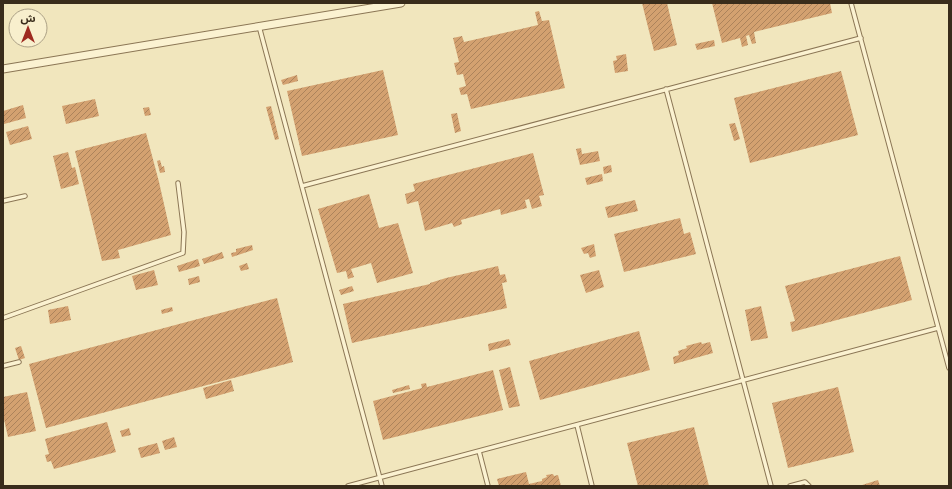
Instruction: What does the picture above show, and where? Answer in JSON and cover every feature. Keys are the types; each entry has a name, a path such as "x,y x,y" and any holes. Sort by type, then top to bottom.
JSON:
{"street":[{"path":"3,69 402,3"}],"lane":[{"path":"851,3 949,368"},
{"path":"259,26 382,486"},
{"path":"302,186 861,38"},
{"path":"666,90 770,486"},
{"path":"3,318 183,253 184,232 178,183"},
{"path":"3,200 25,196"},
{"path":"348,486 938,328"},
{"path":"3,366 19,362"},
{"path":"577,425 592,486"},
{"path":"479,451 488,486"},
{"path":"790,486 805,482 809,486"}],"building":[{"path":"642,3 667,3 677,45 654,51"},
{"path":"712,3 830,3 832,13 754,32 756,43 752,44 749,35 746,36 748,45 742,47 740,38 722,43"},
{"path":"539,11 542,21 549,20 565,88 471,109 467,94 461,95 459,88 466,86 463,74 457,75 454,63 459,62 453,38 462,36 464,42 538,25 535,12"},
{"path":"714,40 715,46 697,50 695,44"},
{"path":"626,54 628,71 615,73 613,61 617,60 616,56"},
{"path":"383,70 398,135 302,156 287,91"},
{"path":"841,71 858,135 750,163 734,98"},
{"path":"297,75 298,81 283,85 281,80"},
{"path":"95,99 99,116 66,124 62,106"},
{"path":"23,105 26,118 4,124 3,111"},
{"path":"271,106 279,139 275,140 266,107"},
{"path":"149,107 151,115 145,116 143,108"},
{"path":"457,113 461,131 455,133 451,114"},
{"path":"735,123 740,139 734,141 729,124"},
{"path":"28,126 32,139 10,145 6,132"},
{"path":"146,133 171,235 118,250 120,258 102,261 75,151"},
{"path":"581,148 582,154 598,151 600,161 580,165 576,149"},
{"path":"68,152 72,168 75,167 79,184 61,189 53,156"},
{"path":"533,153 544,195 539,196 542,206 532,209 529,199 525,200 527,208 501,215 500,209 461,220 462,224 454,227 452,223 425,231 418,201 407,204 405,194 415,191 413,184"},
{"path":"160,160 162,167 164,166 165,172 160,173 157,161"},
{"path":"611,165 612,172 604,174 603,167"},
{"path":"602,174 603,181 587,185 585,178"},
{"path":"369,194 379,228 398,223 413,273 377,283 371,263 351,269 354,277 348,279 346,271 337,273 318,209"},
{"path":"635,200 638,211 608,218 605,207"},
{"path":"680,218 684,234 690,232 696,254 624,272 614,234"},
{"path":"594,244 596,256 590,258 588,253 584,254 581,248"},
{"path":"252,245 253,250 232,257 231,253 236,252 236,249"},
{"path":"222,252 224,258 204,264 202,259"},
{"path":"900,256 912,300 792,332 790,322 795,321 785,286"},
{"path":"198,259 200,266 179,272 177,266"},
{"path":"247,263 249,269 241,271 239,266"},
{"path":"498,266 500,275 505,274 507,282 502,283 507,308 352,343 343,304 430,284 446,278"},
{"path":"154,270 158,285 136,290 132,276"},
{"path":"599,270 604,287 586,293 580,275"},
{"path":"199,276 200,282 189,285 188,279"},
{"path":"352,286 354,291 341,295 339,290"},
{"path":"277,298 293,362 46,428 29,364"},
{"path":"68,306 71,320 50,324 48,310"},
{"path":"761,306 768,338 751,341 745,310"},
{"path":"172,307 173,311 162,314 161,310"},
{"path":"639,331 650,370 540,400 529,361"},
{"path":"509,339 511,345 489,351 488,344"},
{"path":"701,342 702,344 710,342 713,353 674,364 673,357 679,355 678,351 687,348 686,346"},
{"path":"21,346 25,358 19,360 15,348"},
{"path":"510,367 520,406 509,408 499,370"},
{"path":"493,370 503,410 383,440 373,401 422,388 421,384 426,383 427,387"},
{"path":"231,380 234,391 206,399 203,388"},
{"path":"409,385 410,389 393,393 392,390"},
{"path":"838,387 854,452 788,468 772,403"},
{"path":"27,392 36,431 8,437 3,415 3,397"},
{"path":"107,422 116,452 54,469 51,461 47,462 45,455 49,454 45,439"},
{"path":"694,427 709,486 638,486 627,443"},
{"path":"129,428 131,435 122,437 120,431"},
{"path":"174,437 177,447 165,450 162,441"},
{"path":"157,443 160,453 141,458 138,448"},
{"path":"526,472 529,484 542,481 542,479 547,477 546,475 553,474 554,476 558,475 561,486 499,486 497,479"},
{"path":"878,480 880,486 859,486"}]}
